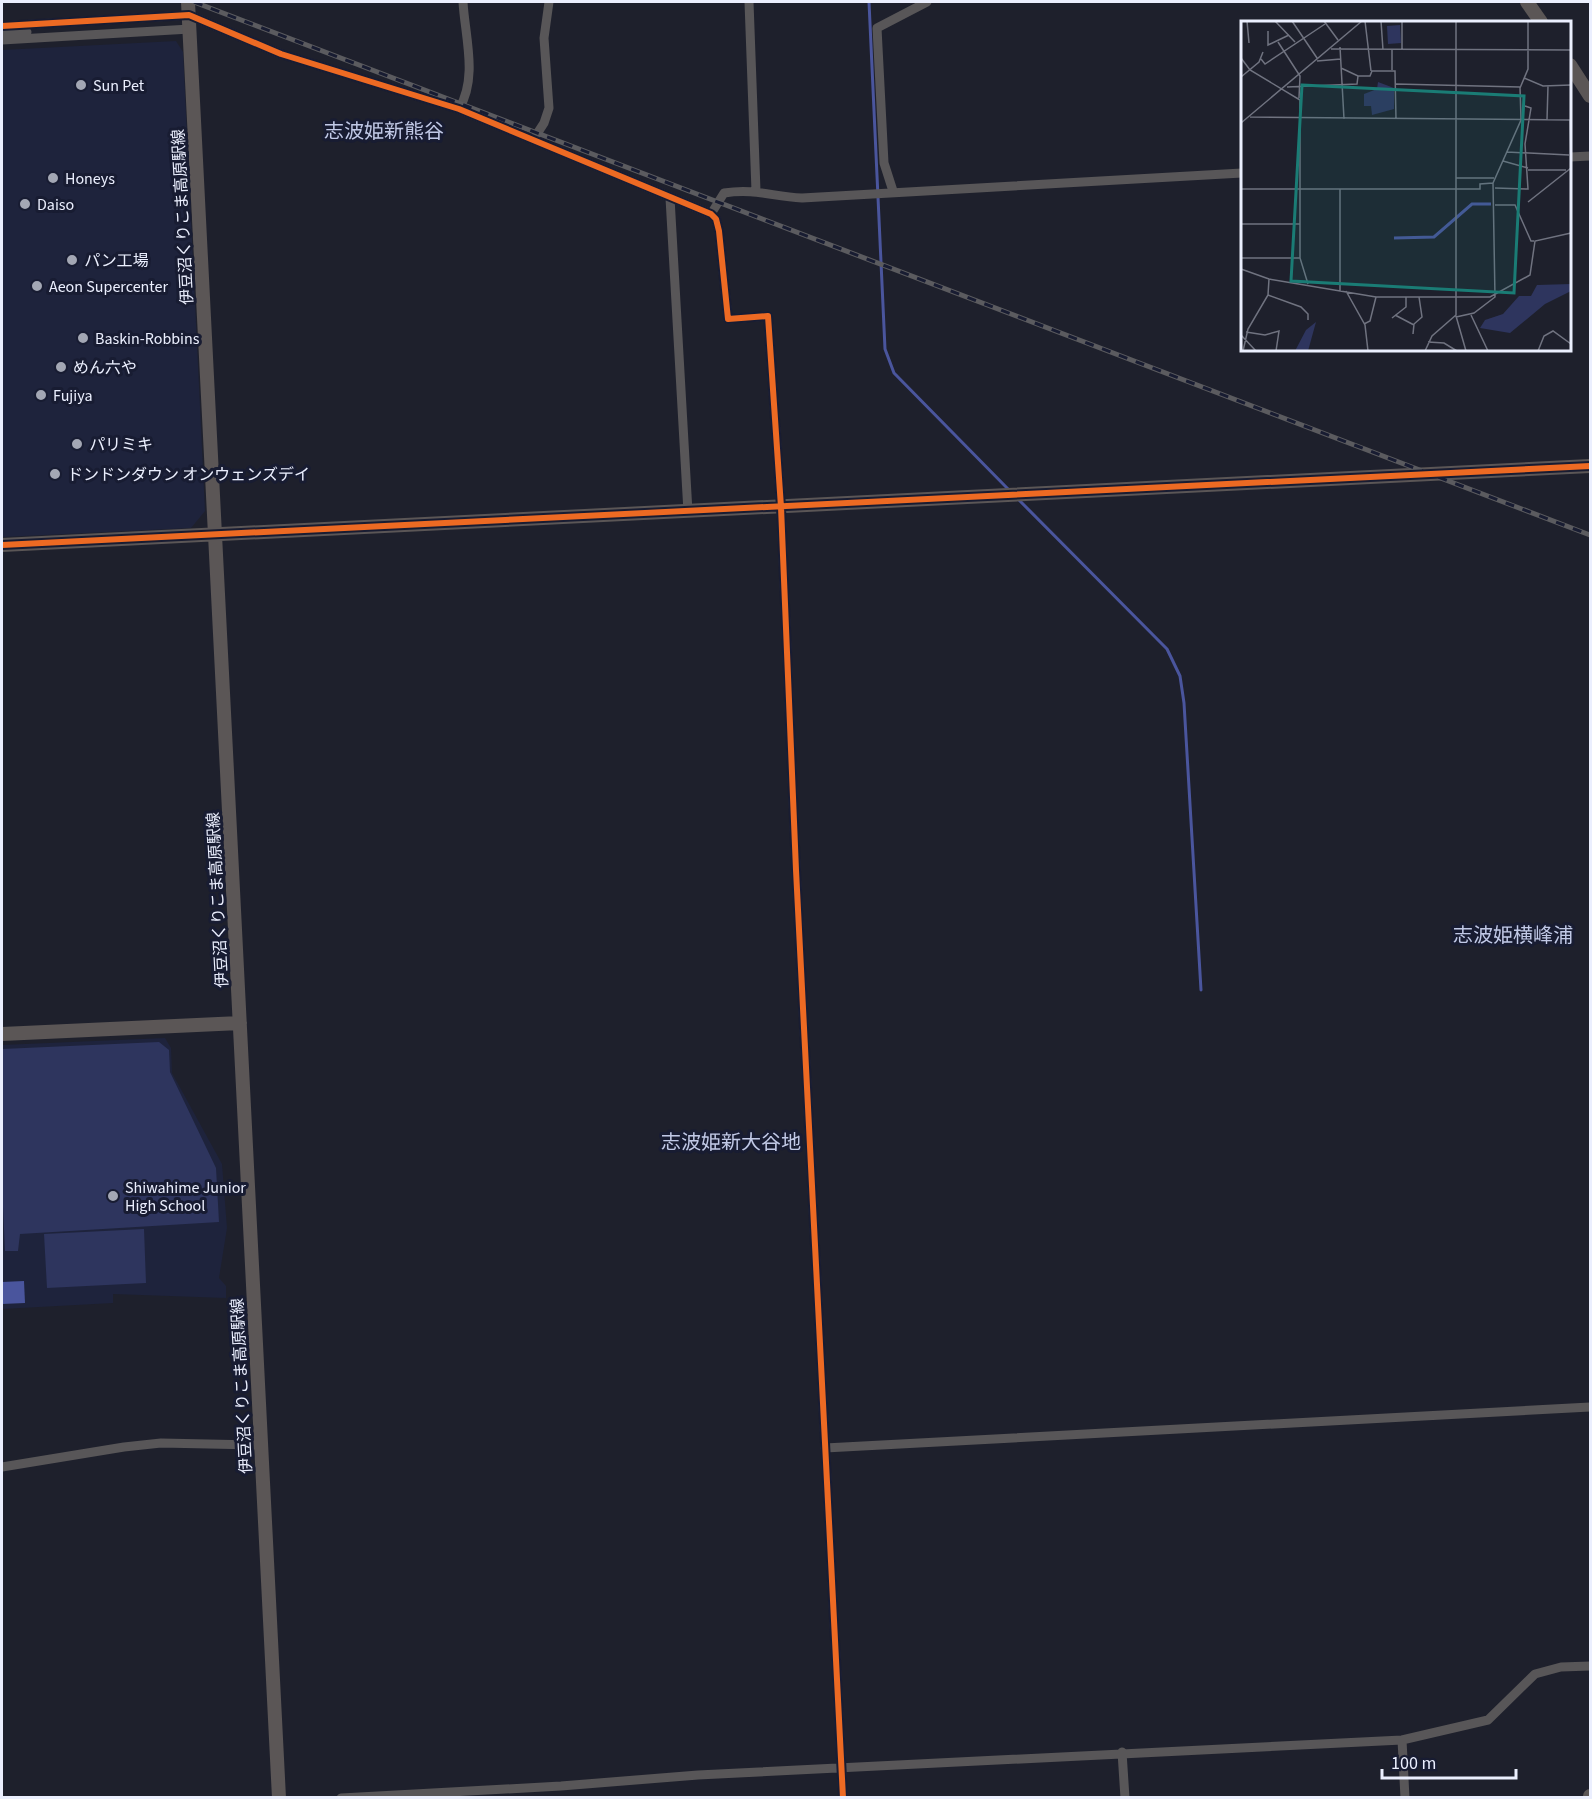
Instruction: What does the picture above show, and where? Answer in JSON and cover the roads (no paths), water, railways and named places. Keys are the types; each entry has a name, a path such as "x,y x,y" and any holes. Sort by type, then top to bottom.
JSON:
{"street":[{"path":"459,109 466,96 470,74 463,2"},
{"path":"533,140 549,108 544,38 549,2"},
{"path":"749,2 756,191"},
{"path":"889,191 884,163 877,28 927,2"},
{"path":"1527,2 1539,21"},
{"path":"2,40 116,32 189,15"},
{"path":"2,26 189,15 281,54 459,109 711,214 716,219 719,231 728,319 768,316 781,507 796,882 843,1797"},
{"name":"伊豆沼くりこま高原駅線","path":"189,15 279,1797"},
{"path":"104,21 116,32"},
{"path":"2,33 30,32 53,35"},
{"path":"1571,68 1590,96"},
{"path":"1571,157 1590,156"},
{"path":"711,214 724,193 756,191 802,198 871,192 1241,173"},
{"path":"670,198 688,512"},
{"path":"2,545 1590,466"},
{"path":"2,1034 240,1023"},
{"path":"825,1448 1590,1407"},
{"path":"2,1467 152,1444 261,1445"},
{"path":"341,1797 1122,1752 1402,1740 1488,1720 1535,1674 1561,1667 1590,1666"},
{"path":"1402,1740 1405,1797"},
{"path":"1122,1752 1125,1797"}],"waterway":[{"path":"869,2 885,349 894,373 1009,490"},
{"path":"1018,499 1167,649 1180,676 1184,703 1201,990"}],"railway":[{"path":"194,2 1590,535"}],"place":[{"name":"Sun Pet","path":"81,85"},
{"name":"Honeys","path":"53,178"},
{"name":"Daiso","path":"25,204"},
{"name":"パン工場","path":"72,260"},
{"name":"Aeon Supercenter","path":"37,286"},
{"name":"Baskin-Robbins","path":"83,338"},
{"name":"めん六や","path":"61,367"},
{"name":"Fujiya","path":"41,395"},
{"name":"パリミキ","path":"77,444"},
{"name":"ドンドンダウン オンウェンズデイ","path":"55,474"},
{"name":"Shiwahime Junior High School","path":"113,1196"}],"district":[{"name":"志波姫新熊谷","path":"384,131"},
{"name":"志波姫横峰浦","path":"1513,935"},
{"name":"志波姫新大谷地","path":"731,1142"}]}
